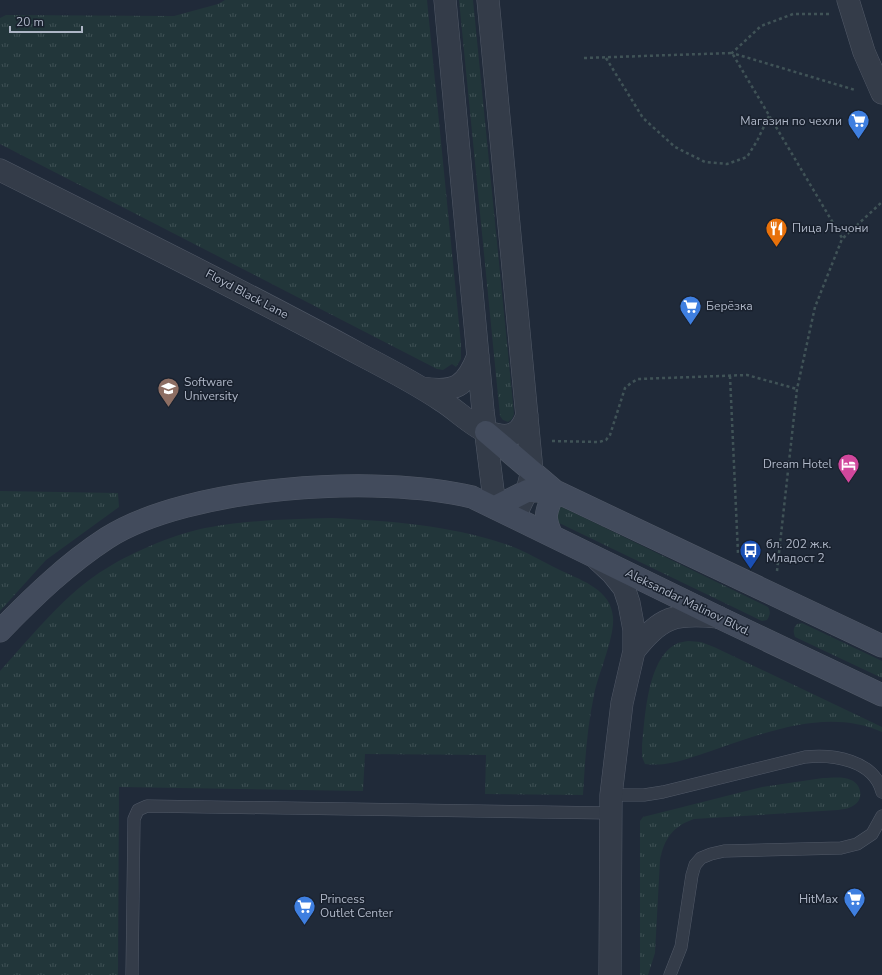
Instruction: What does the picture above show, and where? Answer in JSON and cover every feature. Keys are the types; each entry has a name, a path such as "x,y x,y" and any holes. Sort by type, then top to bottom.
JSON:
{"street":[{"path":"444,0 478,356 495,507 527,492 555,491 882,646"},
{"path":"488,0 528,415 532,471 527,492 515,516"},
{"path":"849,6 864,52 882,93"},
{"name":"Floyd Black Lane","path":"0,170 209,274 422,388 486,432 555,491"},
{"path":"422,388 438,390 452,388 461,384 471,374 478,356"},
{"name":"Floyd Black Lane","path":"486,432 503,436 515,434 523,427 528,415"},
{"name":"Aleksandar Malinov Blvd.","path":"0,631 40,590 107,538 155,515 210,501 273,491 336,486 406,487 451,492 472,497 495,507 718,617 882,695"},
{"path":"552,535 546,524 546,511 555,491"},
{"path":"593,556 612,573 624,588 633,618 634,651 622,703 611,804 610,975"},
{"path":"634,651 655,627 665,621 679,617 697,615 718,617"}],"lane":[{"path":"132,975 134,819 138,810 148,806 611,804 805,757 816,756 841,759 862,766 877,778 882,792"},
{"path":"670,975 681,947 692,874 695,865 701,858 724,851 841,848 865,840 872,834 882,816"}],"path":[{"path":"732,53 761,26 793,14 826,14 849,6"},
{"path":"732,53 842,239"},
{"path":"584,58 732,53 859,91"},
{"path":"605,57 643,118 675,147 705,162 727,164 747,157 757,141 769,116"},
{"path":"777,576 797,389 815,307 842,239 882,202"},
{"path":"549,441 599,442 606,440 610,435 625,388 630,383 638,379 747,375 797,389"},
{"path":"730,376 738,557"}],"green space":[{"path":"225,0 427,0 461,344 461,359 456,367 452,364 443,370 437,369 0,144 0,18 6,15 174,16 218,4"},
{"path":"459,0 473,0 514,414 512,419 508,422 503,420 500,416"},
{"path":"0,491 118,493 119,507 46,560 0,611"},
{"path":"562,507 768,607 770,612 767,620 762,621 555,521 557,508"},
{"path":"332,518 419,525 462,532 484,538 526,553 587,583 602,593 611,608 613,625 609,645 596,686 592,707 583,795 485,794 486,755 365,754 363,791 119,787 118,975 0,975 0,671 50,615 78,589 107,568 143,549 185,533 211,527 256,521"},
{"path":"802,623 882,661 882,678 795,637 794,628 797,624"},
{"path":"688,641 701,642 714,647 882,727 882,732 861,725 840,722 818,722 774,730 670,763 654,765 645,764 642,757 643,735 646,706 653,676 659,662 666,652 677,643"},
{"path":"823,778 844,778 855,782 860,789 860,798 855,805 838,810 694,819 680,825 671,834 664,846 660,860 655,953 648,975 640,975 640,821 643,817 762,787"}],"place":[{"name":"Магазин по чехли","path":"858,140"},
{"name":"Пица Лъчони","path":"777,248"},
{"name":"Берёзка","path":"690,326"},
{"name":"Software University","path":"169,408"},
{"name":"Dream Hotel","path":"848,484"},
{"name":"бл. 202 ж.к. Младост 2","path":"750,570"},
{"name":"HitMax","path":"854,918"},
{"name":"Princess Outlet Center","path":"305,926"}]}
